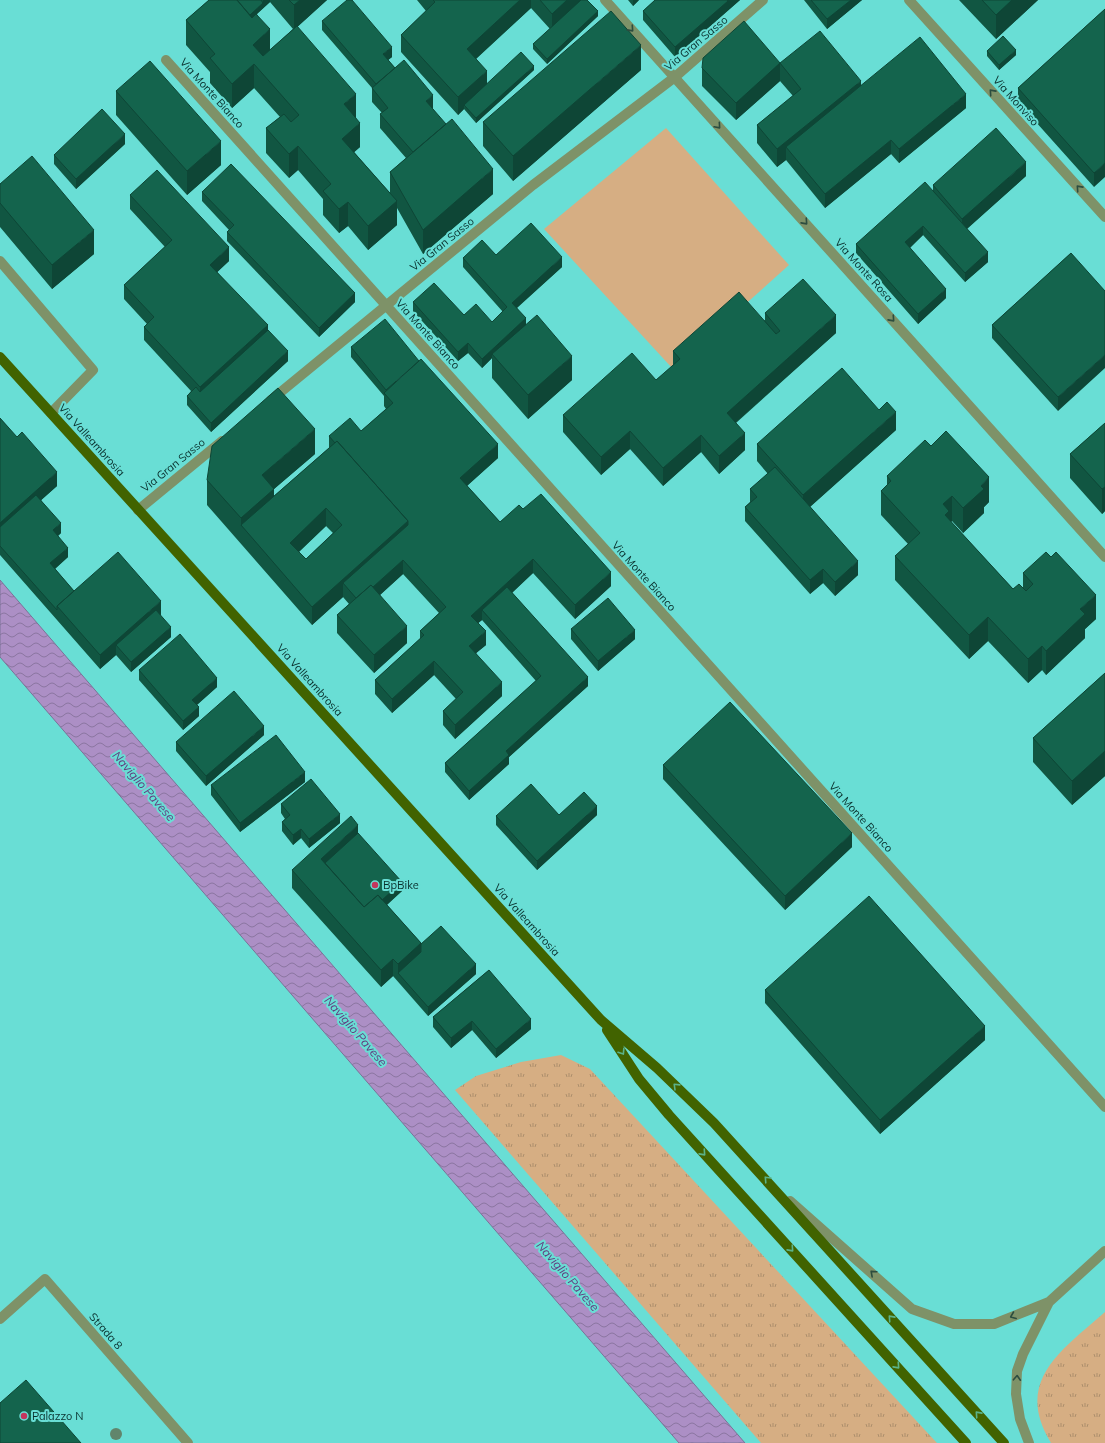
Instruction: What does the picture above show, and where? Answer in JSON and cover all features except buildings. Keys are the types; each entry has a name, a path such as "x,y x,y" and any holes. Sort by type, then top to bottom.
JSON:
{"main road":[{"name":"Via Valleambrosia","path":"0,357 601,1020"},
{"path":"601,1020 657,1068 714,1123 1004,1443"},
{"path":"601,1020 639,1079 669,1115 966,1443"}],"street":[{"name":"Via Monte Rosa","path":"605,0 675,77 765,181 798,214 1105,557"},
{"name":"Via Gran Sasso","path":"265,405 533,185 675,77 764,0"},
{"name":"Via Monviso","path":"909,0 1105,217"},
{"name":"Via Monte Bianco","path":"166,60 1105,1107"},
{"path":"0,261 93,370 51,413"},
{"name":"Via Gran Sasso","path":"138,510 229,435"},
{"path":"777,1191 912,1308 954,1324 994,1324 1049,1302 1105,1251"},
{"name":"Strada 8","path":"0,1319 45,1280 188,1443"},
{"path":"1029,1443 1020,1419 1016,1394 1017,1371 1023,1354 1049,1302"}],"green space":[{"path":"666,128 789,265 673,369 544,229"},
{"path":"561,1055 590,1069 937,1443 761,1443 455,1090 476,1076 521,1062"},
{"path":"1105,1312 1105,1443 1051,1443 1041,1421 1037,1402 1040,1384 1048,1368 1059,1354"}],"water":[{"name":"Naviglio Pavese","path":"0,580 745,1443 679,1443 0,657"}],"place":[{"name":"BpBike","path":"375,885"},
{"name":"Palazzo N","path":"24,1416"}]}
